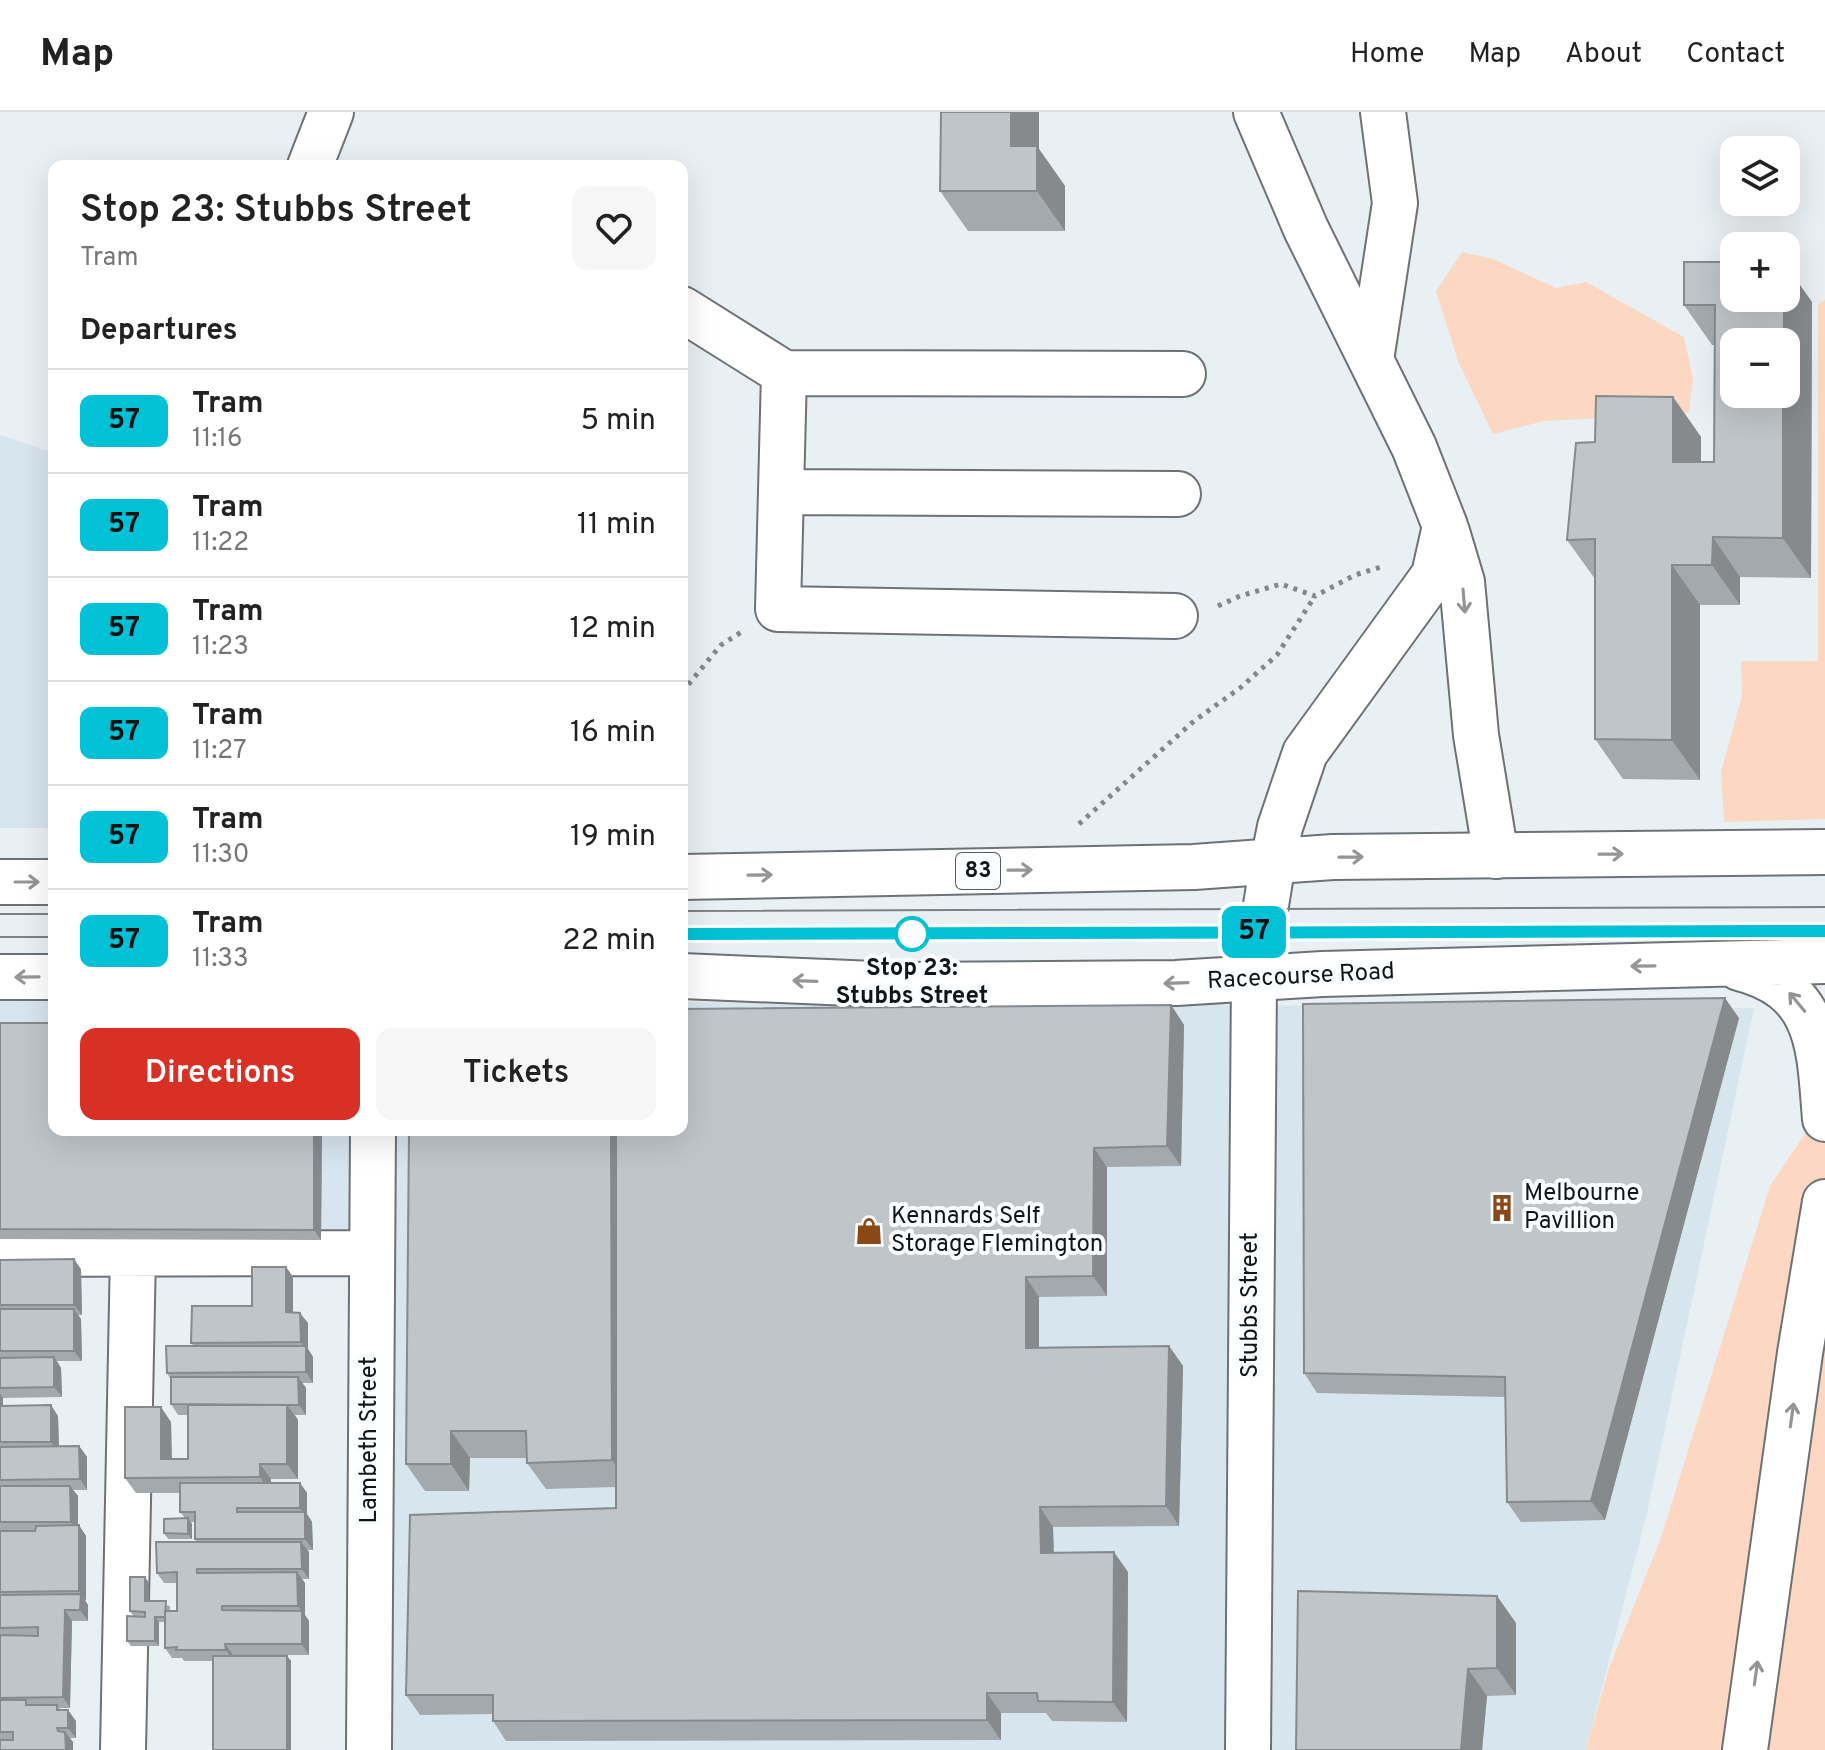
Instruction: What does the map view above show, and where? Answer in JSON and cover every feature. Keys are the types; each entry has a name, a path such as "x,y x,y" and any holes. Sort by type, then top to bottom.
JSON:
{"main road":[{"path":"312,160 331,112"},
{"path":"1256,112 1306,229 1414,447 1445,526 1462,582 1476,735 1496,856"},
{"path":"1371,360 1395,203 1383,112"},
{"path":"688,313 784,373 1183,374"},
{"path":"784,373 778,609 1175,616"},
{"path":"781,492 1178,494"},
{"name":"Stubbs Street","path":"1248,1750 1254,979 1280,827 1305,753 1434,575 1445,526"},
{"name":"83","path":"688,877 1194,867 1333,857 1825,852"},
{"path":"0,882 48,882"},
{"name":"Racecourse Road","path":"688,976 898,985 1176,983 1322,974 1825,961"},
{"path":"1721,964 1762,974 1783,987 1804,1008 1814,1033 1825,1119"},
{"path":"0,977 48,977"},
{"name":"Lambeth Street","path":"369,1750 373,1136"},
{"path":"1745,1750 1798,1368 1825,1202"},
{"path":"123,1750 133,1253"},
{"path":"0,1254 371,1253"}],"path":[{"path":"1073,830 1194,721 1240,688 1277,655 1315,596 1355,575 1393,564"},
{"path":"1175,616 1205,612 1240,596 1281,584 1315,596"},
{"path":"688,685 721,645 778,609"}],"shaded area":[{"path":"1462,252 1493,259 1556,288 1586,282 1684,337 1693,378 1689,412 1666,420 1604,418 1544,421 1493,434 1458,361 1436,291"},
{"path":"1825,300 1825,819 1724,822 1721,772 1742,696 1741,661 1818,661 1818,304"},
{"path":"0,435 48,451 48,828 0,828"},
{"path":"0,1001 48,1001 48,1136 688,1136 688,1002 1754,1008 1647,1513 1586,1750 369,1750 371,1253 0,1254"},
{"path":"1825,1104 1825,1750 1586,1750 1608,1671 1661,1538 1770,1186"}],"building":[{"path":"941,112 1011,112 1011,146 1037,146 1037,191 940,191"},
{"path":"1684,262 1720,262 1720,312 1784,312 1784,328 1720,328 1720,408 1783,408 1783,538 1713,537 1712,565 1672,565 1672,740 1595,739 1595,539 1567,540 1576,443 1595,442 1596,396 1673,397 1673,462 1714,462 1715,305 1684,305"},
{"name":"Melbourne Pavillion","path":"1725,998 1591,1501 1507,1502 1505,1377 1304,1373 1303,1004"},
{"name":"Kennards Self Storage Flemington","path":"1171,1005 1167,1146 1094,1148 1093,1276 1026,1277 1026,1348 1169,1346 1166,1506 1040,1507 1041,1553 1114,1552 1113,1702 1038,1701 1037,1693 987,1693 987,1720 493,1721 493,1695 406,1695 410,1515 616,1508 616,1136 688,1136 688,1009"},
{"path":"0,1023 48,1023 48,1136 314,1136 314,1230 0,1229"},
{"path":"409,1136 611,1136 612,1460 527,1463 526,1431 451,1431 451,1464 406,1464"},
{"path":"74,1259 74,1305 0,1305 0,1260"},
{"path":"252,1267 286,1267 286,1312 300,1313 301,1342 191,1343 192,1306 252,1306"},
{"path":"0,1309 74,1309 74,1351 0,1351"},
{"path":"166,1346 306,1346 306,1372 167,1373"},
{"path":"54,1357 54,1387 0,1388 0,1358"},
{"path":"171,1377 298,1377 299,1405 171,1404"},
{"path":"51,1405 51,1442 0,1442 0,1406"},
{"path":"188,1405 287,1405 287,1464 260,1464 260,1477 125,1478 125,1407 161,1407 161,1459 188,1459"},
{"path":"79,1446 80,1479 0,1480 0,1447"},
{"path":"180,1483 300,1483 300,1508 237,1508 237,1512 305,1512 305,1539 195,1539 195,1512 180,1512"},
{"path":"0,1486 70,1486 71,1522 0,1522"},
{"path":"188,1518 188,1534 164,1533 164,1519"},
{"path":"79,1525 79,1591 0,1592 0,1531 35,1531 36,1526"},
{"path":"156,1542 301,1542 302,1569 197,1569 197,1573 297,1572 298,1606 222,1606 222,1610 302,1611 302,1644 225,1644 226,1650 165,1648 165,1611 177,1611 177,1572 157,1573"},
{"path":"130,1577 145,1577 145,1601 166,1601 165,1617 155,1617 155,1641 127,1641 127,1616 145,1617 145,1612 130,1611"},
{"path":"1298,1591 1497,1596 1497,1668 1468,1669 1461,1750 1296,1750"},
{"path":"81,1594 80,1610 65,1610 63,1697 0,1698 0,1635 38,1636 38,1627 0,1628 0,1595"},
{"path":"213,1656 287,1656 287,1750 213,1750"},
{"path":"0,1700 26,1700 26,1705 57,1705 57,1710 68,1710 68,1728 57,1728 65,1732 66,1750 0,1750 0,1740 13,1740 13,1732 0,1732"}],"tram line":[{"path":"688,911 1825,907"},
{"path":"0,914 48,914"},
{"path":"688,934 1825,931"},
{"name":"57","path":"688,934 1825,931"},
{"path":"0,937 48,937"}],"place":[{"name":"Stop 23: Stubbs Street","path":"912,934"},
{"name":"Melbourne Pavillion","path":"1502,1208"},
{"name":"Kennards Self Storage Flemington","path":"869,1231"}]}
